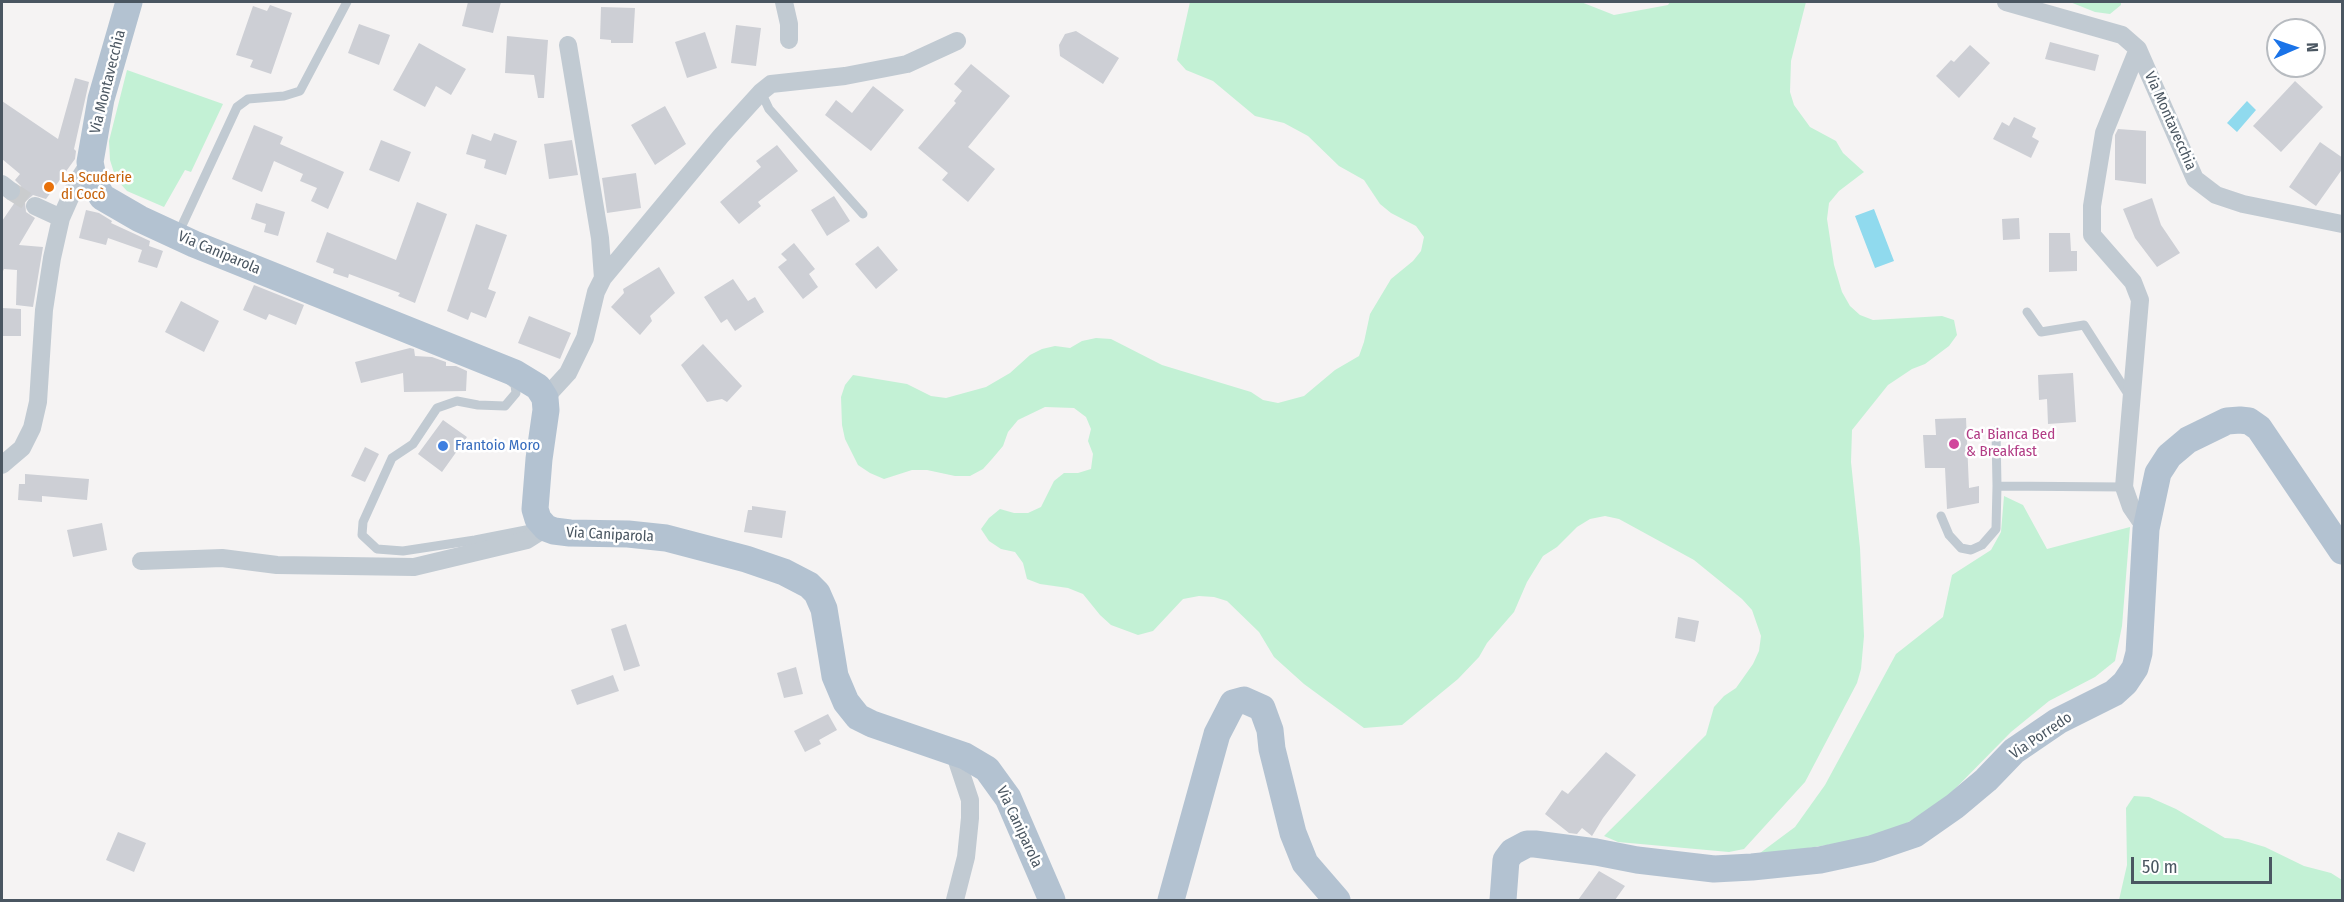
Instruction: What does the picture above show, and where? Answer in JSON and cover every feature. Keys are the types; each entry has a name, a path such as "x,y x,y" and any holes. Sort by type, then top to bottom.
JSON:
{"main road":[{"name":"Via Montavecchia","path":"90,162 101,99 129,2"},
{"name":"Via Caniparola","path":"90,162 94,182 102,197 140,219 515,373 538,387 545,398"},
{"path":"542,523 535,509 535,489 545,422 545,398"},
{"name":"Via Porredo","path":"1503,900 1506,860 1512,852 1527,844 1596,852 1637,860 1714,868 1740,868 1820,860 1870,849 1915,834 1955,806 1986,780 2014,751 2058,721 2114,693 2126,683 2135,668 2139,653 2146,529 2158,473 2169,456 2188,440 2227,421 2249,421 2259,428 2343,551"},
{"name":"Via Caniparola","path":"542,523 555,531 570,533 628,534 666,538 746,559 799,579 817,593 825,609 838,688 852,710 858,717 872,724 977,762 999,783 1008,798 1052,900"},
{"path":"1171,900 1216,734 1233,703 1244,700 1262,708 1270,730 1272,749 1293,833 1305,863 1337,900"}],"street":[{"path":"784,2 789,24 789,40"},
{"path":"2006,2 2122,35 2138,49 2104,133 2092,206 2092,235 2133,282 2140,300 2124,487 2131,507 2146,529"},
{"path":"545,398 567,373 585,338 596,292 603,278 721,136 761,92 771,84 846,76 907,64 957,41"},
{"path":"568,45 600,238 603,278"},
{"name":"Via Montavecchia","path":"2138,49 2195,179 2216,195 2243,204 2343,224"},
{"path":"2,465 22,448 32,428 38,402 44,310 52,258 61,218 77,182 90,162"},
{"path":"35,206 61,218"},
{"path":"141,561 222,558 277,565 414,567 526,540 542,523"},
{"path":"954,752 970,800 966,857 955,900"}],"lane":[{"path":"177,236 237,107 248,99 284,96 300,92 347,2"},
{"path":"761,92 769,109 863,214"},
{"path":"2027,312 2041,332 2084,325 2131,398"},
{"path":"468,355 474,364 507,377 515,385 516,393 504,406 457,401 437,408 413,444 393,458 363,522 362,535 377,549 403,550 475,540 531,529 542,523"},
{"path":"1941,516 1949,535 1961,548 1971,550 1982,544 1996,529 1996,431"},
{"path":"1996,486 2124,487"}],"green space":[{"path":"1190,2 1581,2 1614,15 1668,5 1670,2 1806,2 1791,61 1790,92 1794,105 1810,127 1836,141 1843,153 1864,172 1839,191 1829,203 1827,219 1834,265 1842,292 1850,306 1860,315 1873,320 1942,316 1954,320 1957,335 1949,346 1925,364 1912,369 1888,385 1852,430 1851,462 1860,548 1864,636 1861,669 1857,683 1805,782 1744,849 1729,852 1618,842 1604,836 1706,735 1714,707 1736,688 1753,664 1759,651 1761,636 1752,610 1742,599 1694,560 1619,519 1605,516 1590,519 1543,556 1527,582 1514,612 1487,643 1479,657 1458,679 1402,725 1364,728 1304,684 1274,657 1259,632 1227,601 1199,596 1183,599 1153,631 1138,635 1111,625 1083,594 1068,588 1040,584 1027,579 1023,563 1015,552 1001,549 989,541 981,529 1000,509 1014,513 1028,513 1041,507 1054,481 1064,473 1078,473 1091,469 1093,454 1088,441 1091,429 1086,417 1074,408 1045,407 1018,420 1008,432 1003,446 992,459 983,469 970,476 912,470 884,479 858,465 845,439 842,425 841,397 845,385 853,375 907,384 931,396 946,398 986,387 1010,373 1030,355 1042,349 1055,346 1070,348 1082,341 1096,338 1111,339 1162,365 1251,392 1263,400 1278,403 1304,396 1335,370 1359,356 1370,314 1391,279 1413,261 1421,251 1424,237 1416,226 1391,213 1380,204 1364,180 1339,166 1308,136 1284,123 1255,116 1213,81 1186,70 1177,60"},
{"path":"2070,2 2121,2 2121,5 2110,14 2095,12"},
{"path":"127,70 223,104 191,172 185,170 164,207 127,191 116,179 110,160 109,141"},
{"path":"2004,496 2023,505 2047,549 2130,527 2122,626 2115,661 2095,677 2049,701 2011,732 1943,801 1897,829 1847,842 1756,856 1795,827 1825,785 1896,654 1943,617 1952,575 1991,550 2001,532"},
{"path":"2134,796 2149,797 2176,809 2225,838 2238,839 2265,847 2304,866 2331,873 2342,880 2342,900 2119,900 2127,865 2126,808"}],"water":[{"path":"2247,101 2256,110 2237,132 2227,123"},
{"path":"1874,209 1894,261 1875,268 1855,216"}],"building":[{"path":"468,2 501,2 493,33 462,26"},
{"path":"270,5 292,13 271,74 250,67 253,60 236,55 253,6 267,11"},
{"path":"601,7 635,8 633,43 611,43 611,40 600,39"},
{"path":"359,24 390,35 379,65 348,53"},
{"path":"736,25 761,28 756,66 731,63"},
{"path":"1076,31 1119,58 1103,84 1060,56 1059,45 1065,34"},
{"path":"705,32 717,68 687,78 675,42"},
{"path":"507,36 548,40 544,98 538,98 534,75 505,73"},
{"path":"2050,42 2099,55 2095,71 2045,59"},
{"path":"419,43 466,69 451,95 436,86 425,107 393,90"},
{"path":"1970,45 1990,63 1959,98 1936,76"},
{"path":"971,64 1010,96 968,147 995,169 968,202 942,180 948,173 918,148 956,103 954,101 962,91 954,84"},
{"path":"75,78 89,82 74,149 75,159 46,199 33,195 25,202 26,212 35,218 19,245 43,247 33,307 16,305 17,270 4,269 2,273 2,221 22,192 21,186 15,180 20,174 2,159 2,101 58,139"},
{"path":"2295,81 2323,107 2281,152 2253,126"},
{"path":"873,86 904,110 871,151 825,115 836,100 852,113"},
{"path":"665,106 686,144 655,165 631,125"},
{"path":"2014,117 2036,128 2032,137 2039,141 2031,158 1993,139 2002,122 2009,126"},
{"path":"254,125 283,137 280,144 344,172 328,209 311,201 317,188 300,181 303,174 274,161 262,192 232,179"},
{"path":"2118,129 2146,131 2146,184 2115,180 2115,135"},
{"path":"494,133 517,141 506,175 484,168 486,160 466,154 472,134 491,141"},
{"path":"381,140 411,152 399,182 369,170"},
{"path":"572,140 578,175 549,179 544,144"},
{"path":"2320,142 2343,158 2343,168 2316,206 2289,187"},
{"path":"777,145 798,171 758,202 761,206 739,224 720,202 761,167 756,161"},
{"path":"636,173 641,208 607,213 602,178"},
{"path":"834,196 850,221 827,236 811,210"},
{"path":"2152,198 2161,225 2180,253 2157,267 2135,238 2123,209"},
{"path":"417,202 447,214 415,303 398,296 400,293 349,274 348,278 333,273 334,269 316,262 327,232 396,260"},
{"path":"256,203 285,212 278,236 264,232 266,224 251,219"},
{"path":"86,210 99,213 112,221 111,223 150,241 149,246 163,251 157,268 138,262 142,250 108,238 106,245 79,238"},
{"path":"2019,218 2020,239 2003,240 2002,219"},
{"path":"476,224 507,235 488,289 496,292 486,318 471,312 468,320 447,311"},
{"path":"2049,233 2070,233 2071,251 2077,251 2077,271 2049,272"},
{"path":"794,243 815,269 809,274 818,287 803,299 778,267 787,260 781,254"},
{"path":"878,246 898,270 876,289 855,264"},
{"path":"659,267 675,293 650,316 652,321 640,335 611,307 624,293 623,289"},
{"path":"733,279 748,301 755,297 764,312 735,331 727,319 721,323 704,297"},
{"path":"254,285 304,305 296,325 269,314 266,320 243,310"},
{"path":"181,301 219,321 204,352 165,332"},
{"path":"2,308 21,309 21,336 2,336"},
{"path":"529,316 571,333 560,359 518,343"},
{"path":"703,344 742,386 727,402 722,399 707,402 681,365"},
{"path":"410,348 414,349 415,356 432,357 446,362 446,366 456,366 467,371 466,391 404,392 403,373 361,383 355,362"},
{"path":"2073,373 2076,422 2048,424 2047,399 2039,400 2038,375"},
{"path":"1966,418 1969,488 1979,486 1979,503 1947,509 1945,468 1925,468 1923,435 1936,435 1935,419"},
{"name":"Frantoio Moro","path":"443,420 467,437 442,472 418,454"},
{"path":"365,447 379,454 365,482 351,476"},
{"path":"25,474 89,479 87,500 42,496 42,502 18,500 19,484 25,484"},
{"path":"752,506 786,511 782,538 744,532 748,510 752,510"},
{"path":"102,523 107,550 73,557 67,530"},
{"path":"1678,617 1699,621 1695,642 1675,638"},
{"path":"626,624 640,666 624,671 611,629"},
{"path":"796,667 803,694 784,698 777,673"},
{"path":"613,675 619,691 577,705 571,690"},
{"path":"828,714 837,730 819,740 821,744 805,752 794,731"},
{"path":"1606,752 1636,775 1592,836 1582,828 1577,834 1569,833 1545,814 1562,790 1568,794"},
{"path":"118,832 146,843 134,872 106,860"},
{"path":"1599,871 1625,886 1615,900 1578,900"}],"tunnel":[{"path":"11,191 35,206"}],"place":[{"name":"La Scuderie di Cocò","path":"49,187"},
{"name":"Ca' Bianca Bed & Breakfast","path":"1954,444"},
{"name":"Frantoio Moro","path":"443,446"}]}
